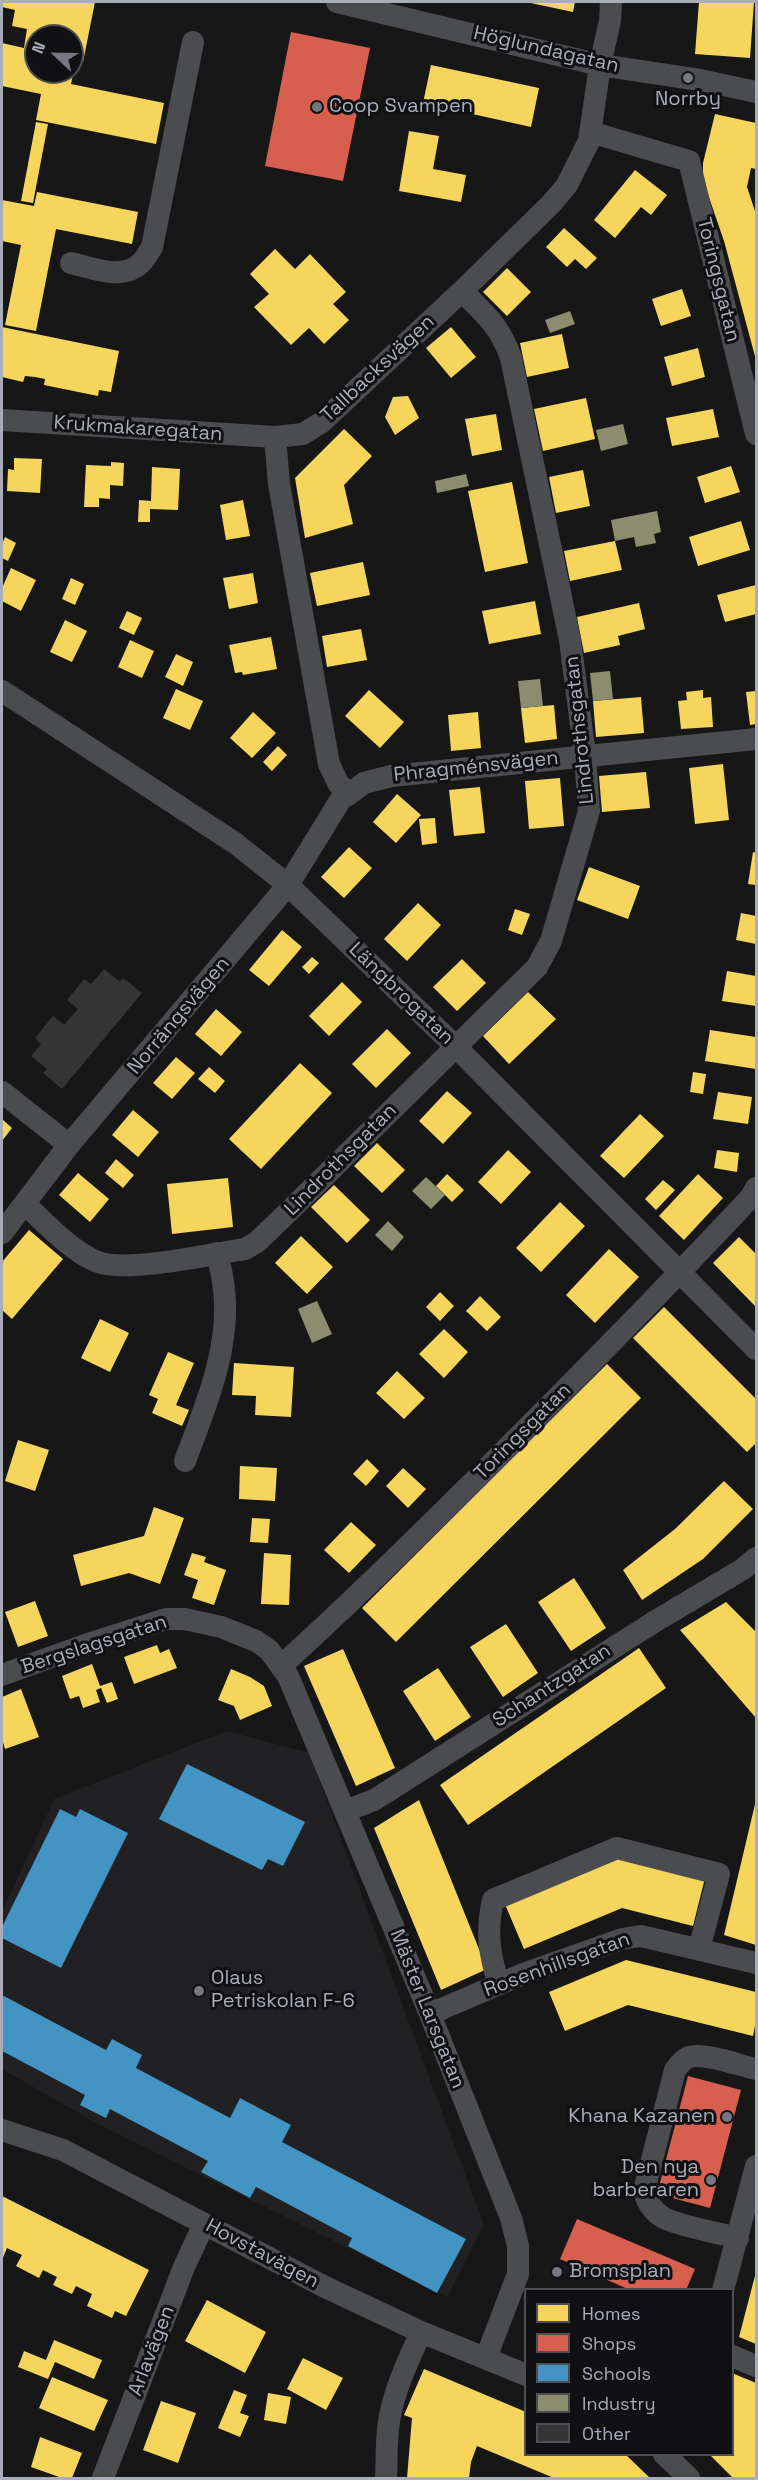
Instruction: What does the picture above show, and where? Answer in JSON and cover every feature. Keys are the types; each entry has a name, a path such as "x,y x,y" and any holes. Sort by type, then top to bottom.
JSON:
{"street":[{"name":"Höglundagatan","path":"336,2 600,65 700,80 756,92"},
{"name":"Tallbacksvägen","path":"275,437 303,434 322,422 462,291 551,204 567,185 580,161 590,132 600,65 610,21 611,2"},
{"path":"71,263 106,272 125,272 141,263 152,247 193,42"},
{"name":"Toringsgatan","path":"590,132 647,137 689,161 756,434"},
{"name":"Lindrothsgatan","path":"25,1204 67,1243 96,1262 118,1267 245,1249 257,1242 537,967 551,941 589,811 585,755 570,640 511,358 503,336 493,322 462,291"},
{"name":"Krukmakaregatan","path":"2,420 275,437"},
{"path":"275,437 279,484 329,765 338,783 346,791"},
{"name":"Längbrogatan","path":"2,691 236,843 288,885 455,1046 756,1349"},
{"name":"Phragménsvägen","path":"346,791 348,795 364,783 391,776 756,739"},
{"name":"Norrängsvägen","path":"2,1233 69,1145 288,885 346,791"},
{"path":"2,1092 69,1145"},
{"name":"Toringsgatan","path":"281,1666 362,1592 681,1272 751,1197 756,1188"},
{"path":"185,1461 204,1413 223,1339 224,1291 217,1253"},
{"name":"Schantzgatan","path":"345,1811 374,1800 654,1622 743,1569 756,1558"},
{"name":"Bergslagsgatan","path":"2,1675 166,1619 185,1619 221,1627 256,1641 269,1650 281,1666"},
{"name":"Mäster Larsgatan","path":"281,1666 288,1676 430,2014 511,2218 518,2246 518,2274 486,2358"},
{"path":"499,1984 492,1962 488,1932 493,1900 617,1848 719,1874 699,1949"},
{"name":"Rosenhillsgatan","path":"430,2014 499,1984 622,1939 641,1936 756,1963"},
{"path":"738,2238 664,2218 654,2210 646,2199 644,2191 675,2070 682,2061 689,2057 699,2056 756,2069"},
{"name":"Hovstavägen","path":"2,2130 63,2150 325,2287 421,2332 524,2375"},
{"path":"723,2288 756,2166"},
{"name":"Arlavägen","path":"103,2478 184,2267 204,2224"},
{"path":"386,2478 389,2422 393,2401 404,2368 421,2332"},
{"path":"734,2357 756,2366"},
{"path":"666,2456 689,2478"}],"shaded area":[{"name":"Olaus Petriskolan F-6","path":"227,1731 309,1753 484,2225 447,2297 96,2123 2,2069 2,1912 54,1799"}],"building: Homes":[{"path":"2,2 95,2 84,57 84,24 24,24 24,28 12,26 15,10 2,7"},
{"path":"526,2 575,2 573,12"},
{"path":"699,2 754,2 750,58 695,54"},
{"path":"2,43 24,48 24,84 71,84 164,103 156,144 36,120 41,94 2,86"},
{"path":"431,65 539,88 531,127 423,103"},
{"path":"715,114 756,123 756,169 751,168 747,187 756,214 756,360 724,241 703,180 703,163"},
{"path":"36,122 48,124 33,203 21,201"},
{"path":"409,131 439,136 433,169 466,175 461,202 399,191"},
{"path":"635,170 667,195 651,215 641,207 615,238 594,220"},
{"path":"37,192 138,212 132,244 56,229 36,331 5,325 21,245 2,241 2,200 34,206"},
{"path":"564,228 597,258 586,269 575,259 567,267 546,247"},
{"path":"275,249 295,269 310,254 346,292 333,304 349,320 324,344 309,328 291,345 254,307 269,294 250,274"},
{"path":"507,268 531,292 507,316 483,292"},
{"path":"682,289 691,316 661,326 652,299"},
{"path":"2,327 119,351 111,392 99,390 98,396 44,385 45,379 35,377 25,376 23,382 2,377"},
{"path":"451,327 476,357 451,378 426,348"},
{"path":"562,334 569,368 527,377 520,343"},
{"path":"698,348 705,377 672,386 664,357"},
{"path":"408,396 419,418 395,435 385,417 393,397"},
{"path":"586,398 595,439 543,451 534,409"},
{"path":"713,409 719,437 672,446 666,418"},
{"path":"496,414 502,450 472,456 465,419"},
{"path":"344,429 372,456 344,485 353,524 305,538 295,478"},
{"path":"14,458 42,459 40,493 7,491 8,469 14,470"},
{"path":"111,462 124,463 123,486 110,485 110,499 99,498 99,507 84,507 86,465 111,466"},
{"path":"731,466 740,492 705,503 697,477"},
{"path":"152,467 180,469 178,510 150,509 150,522 138,522 139,500 151,501"},
{"path":"583,470 590,506 556,513 549,477"},
{"path":"512,482 528,563 485,572 468,491"},
{"path":"243,500 250,536 226,540 220,505"},
{"path":"741,521 750,550 698,566 689,537"},
{"path":"5,537 16,543 8,561 2,558 2,544"},
{"path":"615,541 622,570 570,581 564,551"},
{"path":"363,562 370,595 317,606 310,573"},
{"path":"11,568 36,580 21,611 2,601 2,588"},
{"path":"253,573 258,603 229,609 223,578"},
{"path":"71,578 84,584 75,605 62,599"},
{"path":"756,585 756,614 725,622 717,595"},
{"path":"535,601 541,634 489,644 482,611"},
{"path":"639,603 645,629 618,636 620,645 584,653 577,617"},
{"path":"127,611 142,618 134,635 119,628"},
{"path":"65,620 87,631 72,662 50,652"},
{"path":"361,629 367,660 327,667 322,636"},
{"path":"271,637 277,669 243,675 242,672 235,673 229,645"},
{"path":"130,640 154,651 142,678 118,667"},
{"path":"176,654 193,662 183,686 165,677"},
{"path":"176,689 203,701 190,730 163,718"},
{"path":"369,690 404,722 380,748 345,716"},
{"path":"703,690 703,698 711,697 713,727 681,729 678,701 687,700 686,692"},
{"path":"756,691 756,724 750,725 746,692"},
{"path":"641,697 644,733 596,737 593,701"},
{"path":"554,705 557,739 525,743 521,708"},
{"path":"253,712 276,733 252,758 230,738"},
{"path":"478,712 481,748 451,751 448,715"},
{"path":"278,746 287,755 272,771 263,762"},
{"path":"723,764 729,820 695,824 689,768"},
{"path":"646,772 650,808 602,812 599,776"},
{"path":"560,778 564,826 529,829 525,781"},
{"path":"480,787 485,833 454,836 449,790"},
{"path":"397,794 421,815 396,843 373,822"},
{"path":"435,818 437,843 422,845 419,819"},
{"path":"349,847 372,868 344,898 321,877"},
{"path":"753,852 756,853 756,885 748,884"},
{"path":"589,867 640,886 628,919 577,900"},
{"path":"418,903 441,925 407,961 384,939"},
{"path":"515,909 530,914 522,935 508,930"},
{"path":"741,913 756,916 756,944 736,940"},
{"path":"282,930 302,947 269,986 249,970"},
{"path":"312,957 319,963 309,974 302,967"},
{"path":"462,959 486,983 457,1011 433,987"},
{"path":"727,971 756,976 756,1006 722,1001"},
{"path":"342,982 362,1002 329,1036 309,1016"},
{"path":"528,992 556,1019 509,1064 483,1036"},
{"path":"216,1009 242,1032 221,1056 195,1034"},
{"path":"387,1029 411,1053 376,1088 352,1064"},
{"path":"710,1030 756,1037 756,1069 705,1061"},
{"path":"176,1057 195,1073 172,1099 153,1083"},
{"path":"300,1063 332,1093 261,1169 229,1139"},
{"path":"209,1067 225,1081 215,1093 198,1079"},
{"path":"693,1072 706,1074 703,1094 690,1092"},
{"path":"447,1091 472,1113 443,1144 419,1121"},
{"path":"718,1092 752,1097 748,1124 713,1119"},
{"path":"133,1110 159,1132 138,1157 112,1135"},
{"path":"640,1114 664,1136 624,1178 600,1156"},
{"path":"2,1119 12,1128 2,1141"},
{"path":"377,1143 405,1170 382,1193 354,1166"},
{"path":"508,1150 531,1172 501,1204 478,1182"},
{"path":"717,1150 739,1153 737,1172 714,1168"},
{"path":"116,1159 134,1175 123,1188 105,1173"},
{"path":"78,1173 109,1199 90,1222 59,1195"},
{"path":"447,1174 464,1190 452,1202 436,1186"},
{"path":"698,1174 723,1198 684,1240 659,1216"},
{"path":"228,1178 233,1227 172,1234 167,1184"},
{"path":"663,1180 675,1190 656,1210 645,1199"},
{"path":"334,1185 370,1220 347,1243 311,1207"},
{"path":"560,1202 585,1226 541,1272 516,1248"},
{"path":"29,1230 63,1259 12,1319 2,1310 2,1262"},
{"path":"301,1236 333,1267 307,1294 275,1263"},
{"path":"739,1237 756,1254 756,1307 713,1263"},
{"path":"609,1249 639,1277 595,1323 566,1295"},
{"path":"440,1292 454,1306 440,1321 426,1307"},
{"path":"480,1296 501,1317 487,1331 466,1311"},
{"path":"664,1307 756,1399 756,1443 747,1452 633,1338"},
{"path":"100,1319 129,1333 110,1372 81,1358"},
{"path":"444,1329 468,1352 444,1378 419,1354"},
{"path":"168,1352 194,1363 176,1405 189,1410 182,1426 152,1413 158,1399 149,1395"},
{"path":"234,1363 294,1367 291,1417 255,1415 256,1396 232,1395"},
{"path":"607,1364 641,1398 396,1642 362,1608"},
{"path":"397,1371 425,1398 404,1419 376,1393"},
{"path":"18,1440 49,1450 35,1491 5,1481"},
{"path":"367,1459 379,1471 366,1486 353,1474"},
{"path":"240,1466 277,1468 275,1501 239,1499"},
{"path":"403,1468 426,1489 408,1508 386,1486"},
{"path":"724,1481 753,1509 703,1559 642,1600 623,1570 675,1529"},
{"path":"154,1507 184,1518 160,1584 129,1573 81,1586 73,1555 144,1536"},
{"path":"252,1518 270,1519 268,1543 250,1542"},
{"path":"351,1522 376,1545 349,1573 324,1550"},
{"path":"192,1553 206,1557 204,1562 226,1570 214,1605 192,1598 198,1580 184,1575"},
{"path":"264,1553 291,1555 289,1605 261,1604"},
{"path":"574,1578 606,1628 571,1651 538,1602"},
{"path":"35,1601 48,1636 18,1647 5,1612"},
{"path":"726,1602 756,1632 756,1718 680,1630"},
{"path":"506,1624 538,1673 503,1697 470,1647"},
{"path":"157,1645 160,1653 169,1649 177,1668 134,1684 124,1657"},
{"path":"639,1648 666,1688 468,1825 440,1785"},
{"path":"343,1649 395,1768 356,1786 304,1666"},
{"path":"92,1664 100,1686 112,1682 118,1699 107,1703 101,1688 96,1690 100,1702 83,1708 79,1696 70,1699 62,1676"},
{"path":"438,1668 471,1717 435,1741 403,1691"},
{"path":"231,1669 264,1686 272,1706 240,1720 234,1706 218,1700"},
{"path":"21,1689 39,1737 5,1749 2,1739 2,1697"},
{"path":"419,1800 487,1969 441,1990 374,1828"},
{"path":"756,1800 756,1945 724,1935"},
{"path":"614,1856 705,1878 693,1926 622,1908 524,1949 504,1902"},
{"path":"626,1960 756,1992 756,2021 753,2036 628,2005 565,2031 549,1992"},
{"path":"2,2196 149,2270 126,2316 115,2311 112,2318 87,2306 92,2294 76,2286 72,2294 53,2285 57,2277 43,2270 39,2278 16,2266 22,2255 7,2248 2,2260"},
{"path":"756,2272 756,2344 739,2337"},
{"path":"207,2300 266,2332 245,2373 185,2341"},
{"path":"54,2340 102,2360 94,2379 55,2362 48,2379 18,2367 24,2351 46,2360"},
{"path":"303,2358 343,2378 326,2410 287,2389"},
{"path":"424,2369 524,2411 524,2456 627,2456 650,2478 554,2478 477,2446 471,2462 469,2478 407,2478 412,2418 404,2415"},
{"path":"734,2374 756,2383 756,2478 733,2478 711,2456 734,2456"},
{"path":"52,2377 108,2400 94,2431 39,2408"},
{"path":"234,2390 247,2395 240,2413 249,2416 240,2437 218,2428"},
{"path":"268,2393 291,2397 286,2424 264,2420"},
{"path":"161,2401 196,2413 178,2463 143,2450"},
{"path":"40,2437 82,2453 72,2478 62,2478 31,2467"}],"building: Shops":[{"name":"Coop Svampen","path":"291,32 370,48 343,181 265,166"},
{"path":"688,2076 741,2090 710,2208 657,2194"},
{"path":"577,2219 695,2269 687,2288 625,2288 560,2259"}],"building: Schools":[{"path":"187,1764 305,1822 283,1866 268,1859 262,1870 159,1819"},
{"path":"60,1809 76,1817 80,1809 128,1833 61,1968 2,1938 2,1927"},
{"path":"2,1995 106,2050 112,2039 142,2055 136,2068 230,2118 240,2098 291,2125 282,2142 466,2239 437,2293 348,2246 352,2238 256,2187 250,2198 201,2172 208,2161 110,2109 106,2118 80,2105 85,2095 2,2051"}],"building: Industry":[{"path":"570,311 575,324 550,333 545,320"},
{"path":"623,424 628,444 601,451 596,430"},
{"path":"466,474 469,486 437,493 435,481"},
{"path":"657,511 661,532 654,534 656,543 636,547 634,537 615,541 611,520"},
{"path":"610,671 613,699 593,701 590,673"},
{"path":"540,679 543,706 521,708 518,681"},
{"path":"426,1177 445,1195 431,1209 412,1191"},
{"path":"388,1221 404,1237 392,1251 375,1235"},
{"path":"317,1301 332,1334 312,1343 298,1309"}],"building: Other":[{"path":"104,969 120,982 123,978 142,993 62,1089 43,1073 47,1069 31,1056 41,1044 35,1038 53,1016 64,1025 78,1009 67,1000 84,979 91,984"}],"place":[{"name":"Norrby","path":"688,78"},
{"name":"Coop Svampen","path":"317,107"},
{"name":"Olaus Petriskolan F-6","path":"199,1991"},
{"name":"Khana Kazanen","path":"727,2117"},
{"name":"Den nya barberaren","path":"711,2180"},
{"name":"Bromsplan","path":"557,2272"}]}
